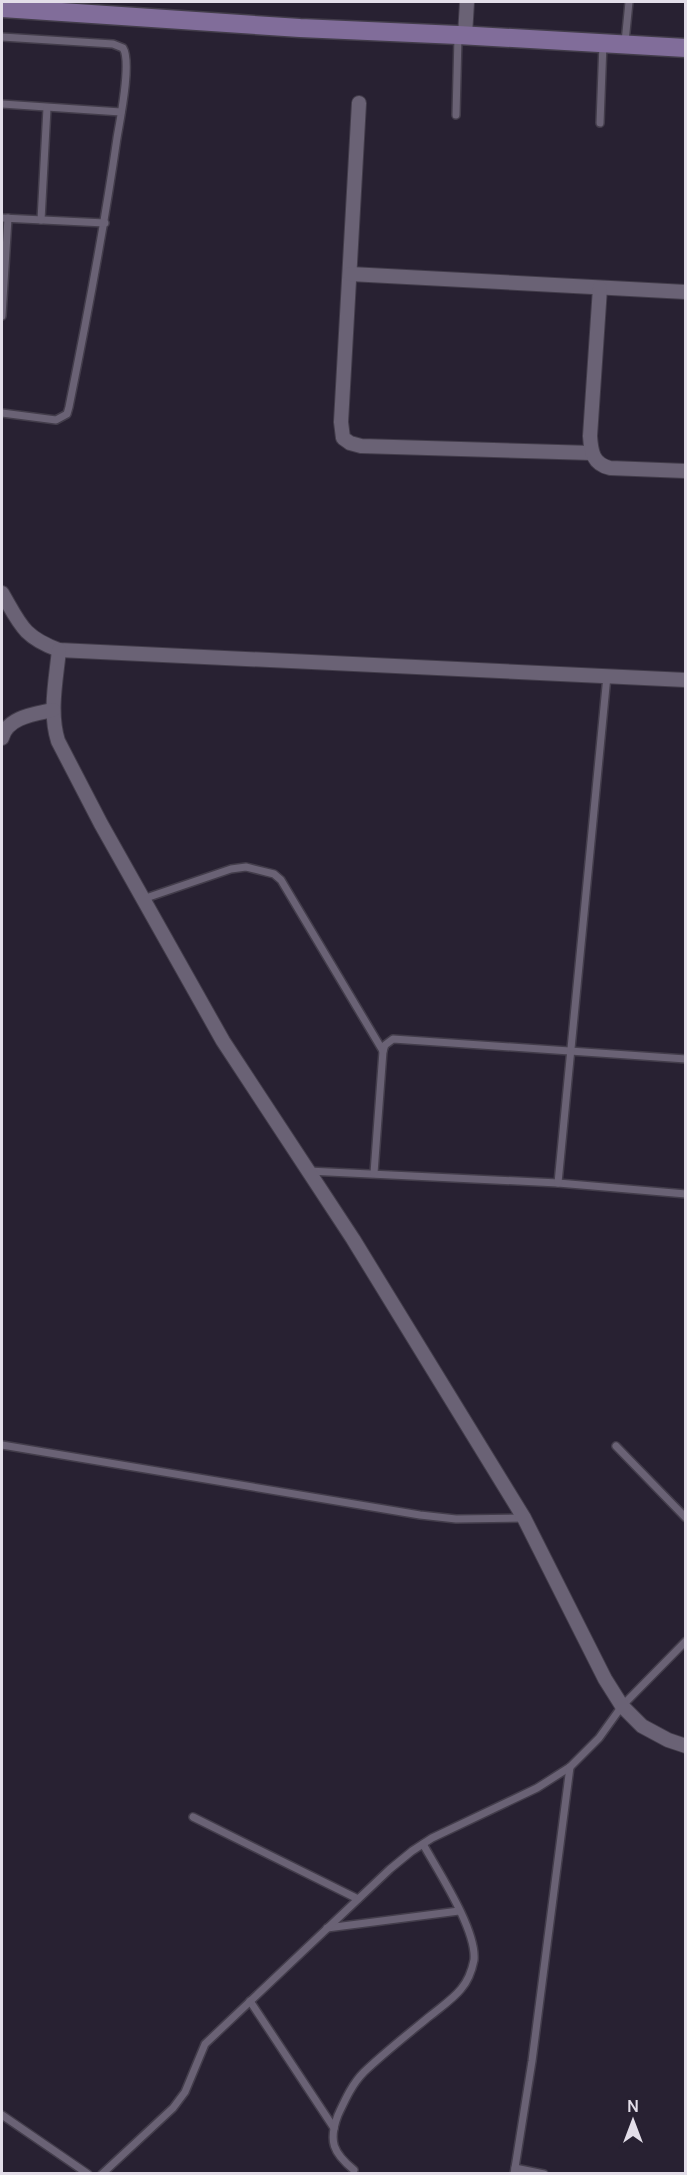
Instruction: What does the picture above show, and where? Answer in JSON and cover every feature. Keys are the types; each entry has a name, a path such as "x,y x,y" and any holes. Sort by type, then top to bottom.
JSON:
{"street":[{"path":"462,35 467,2"},
{"path":"2,8 300,28 686,48"},
{"path":"359,103 341,435 346,441 361,446 592,453"},
{"path":"350,274 686,292"},
{"path":"600,288 590,436 592,453 599,464 610,468 686,471"},
{"path":"2,593 24,631 47,646 59,650 686,680"},
{"path":"59,650 53,710 54,729 58,741 101,824 223,1041 352,1239 524,1518 605,1679 622,1707 642,1726 668,1740 686,1746"},
{"path":"2,738 5,728 16,721 53,710"}],"lane":[{"path":"625,45 629,2"},
{"path":"456,115 462,35"},
{"path":"2,37 113,44 123,48 127,57 105,223 67,414 56,420 2,413"},
{"path":"600,123 603,43"},
{"path":"2,104 121,112"},
{"path":"41,220 47,108"},
{"path":"2,316 5,218 105,223"},
{"path":"558,1183 608,676"},
{"path":"143,899 231,869 246,867 274,874 281,880 383,1051"},
{"path":"374,1173 383,1051 387,1042 396,1039 686,1059"},
{"path":"308,1170 558,1183 686,1194"},
{"path":"2,1445 420,1515 456,1519 524,1518"},
{"path":"616,1446 686,1518"},
{"path":"102,2174 173,2108 185,2092 205,2043 390,1869 423,1844 537,1788 570,1767 599,1738 622,1707 686,1641"},
{"path":"544,2174 514,2171 532,2061 570,1767"},
{"path":"193,1817 358,1899"},
{"path":"354,2170 337,2154 334,2146 334,2128 344,2102 363,2074 451,1999 468,1978 474,1957 473,1943 459,1911 423,1844"},
{"path":"327,1928 459,1911"},
{"path":"250,2001 334,2128"},
{"path":"2,2115 88,2174"}]}
